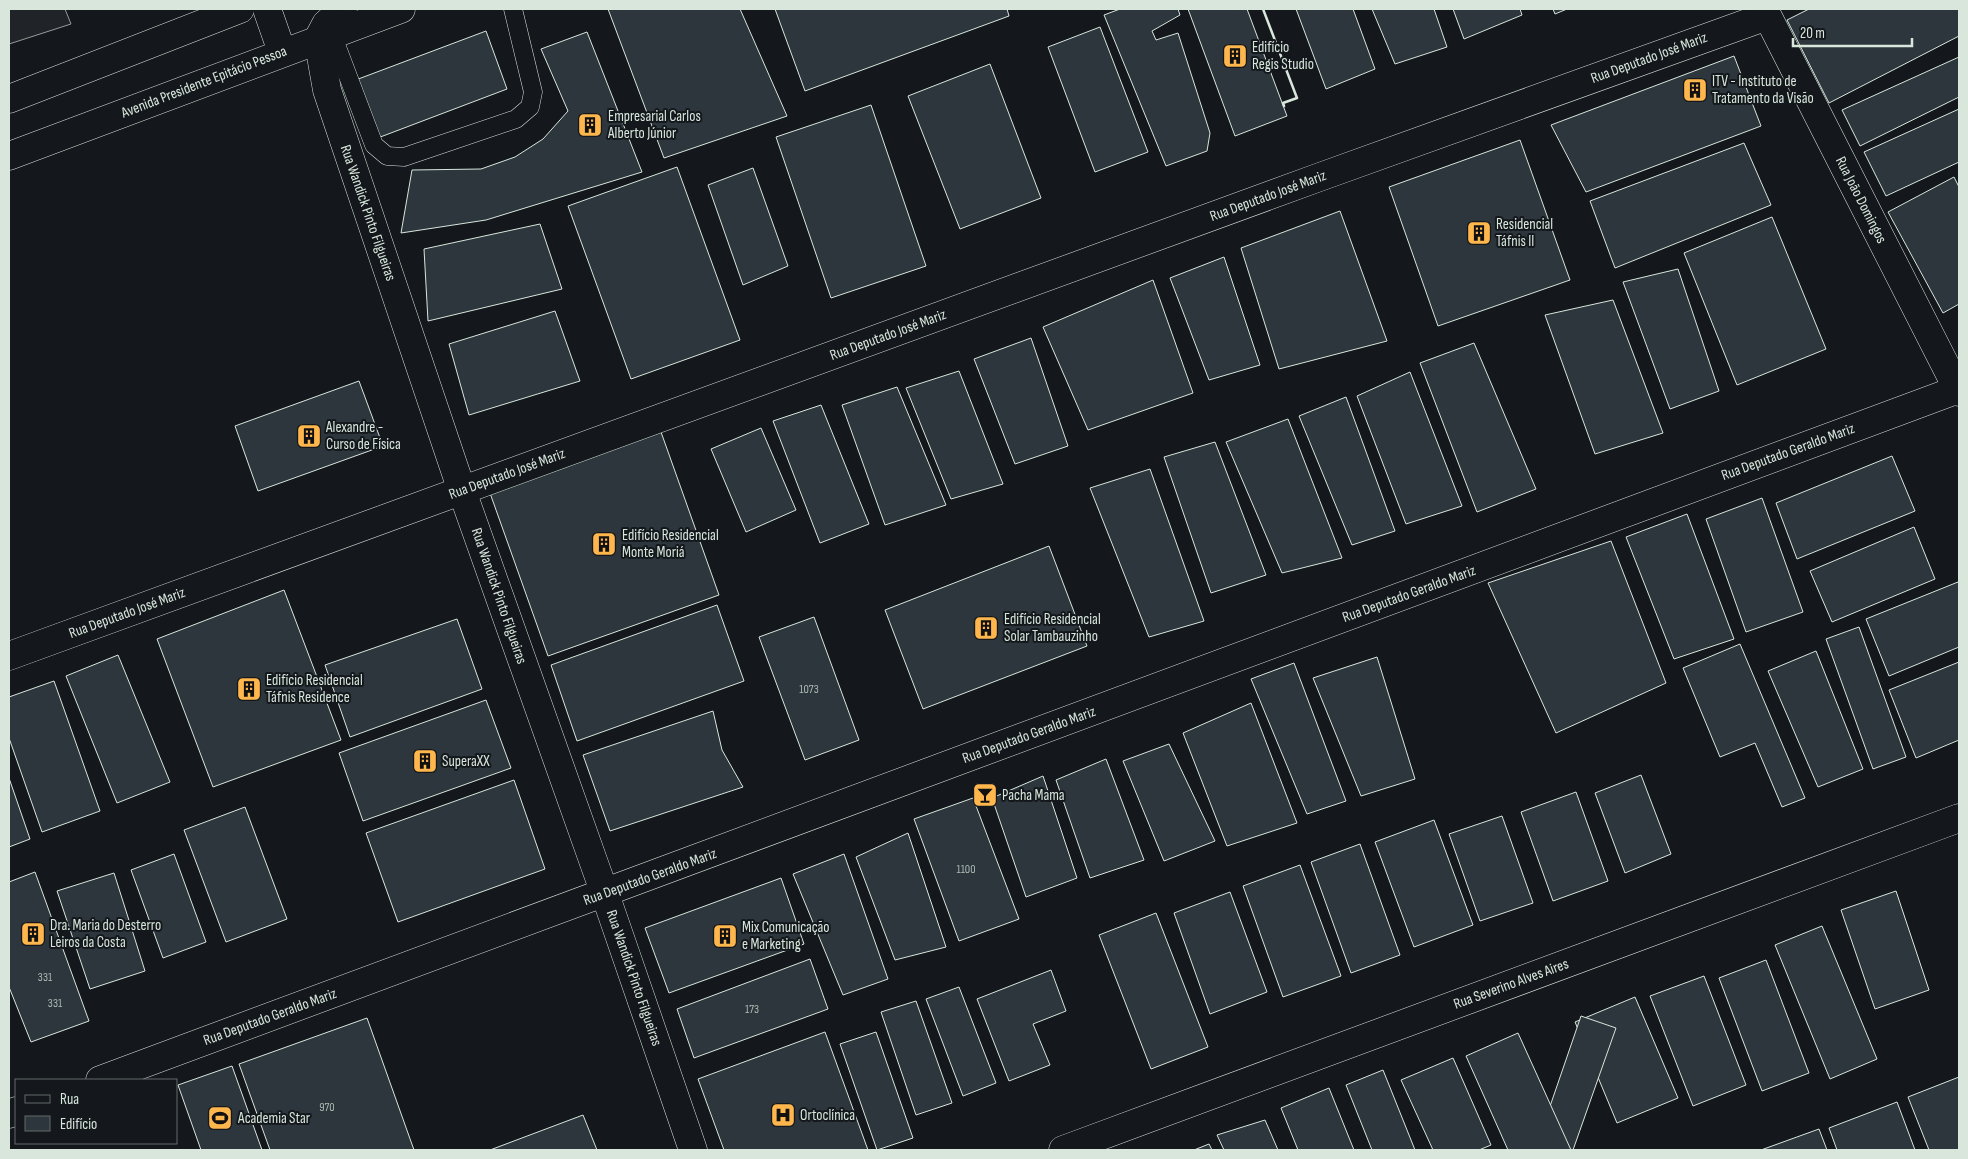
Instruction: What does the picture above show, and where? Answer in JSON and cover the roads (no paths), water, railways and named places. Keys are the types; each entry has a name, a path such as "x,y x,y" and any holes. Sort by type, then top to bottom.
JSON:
{"street":[{"path":"9,99 240,9"},
{"path":"267,9 282,52"},
{"path":"325,36 326,24 343,9"},
{"name":"Avenida Presidente Epitácio Pessoa","path":"9,156 282,52 401,9"},
{"name":"Rua João Domingos","path":"1765,12 1959,390"},
{"name":"Rua Deputado José Mariz","path":"9,656 1765,12"},
{"name":"Rua Wandick Pinto Filgueiras","path":"325,36 327,90 462,491 605,894 693,1150"},
{"name":"Rua Deputado Geraldo Mariz","path":"103,1079 1959,390"},
{"name":"Rua Severino Alves Aires","path":"1063,1150 1959,818"}],"lane":[{"path":"325,36 374,145 387,156 404,157 516,120 530,107 533,92 513,9"}],"place":[{"name":"Edifício Regis Studio","path":"1235,56"},
{"name":"ITV - Instituto de Tratamento da Visão","path":"1695,90"},
{"name":"Empresarial Carlos Alberto Júnior","path":"590,125"},
{"name":"Residencial Táfnis II","path":"1479,233"},
{"name":"Alexandre - Curso de Física","path":"309,436"},
{"name":"Edifício Residencial Monte Moriá","path":"604,544"},
{"name":"Edifício Residencial Solar Tambauzinho","path":"986,628"},
{"name":"Edifício Residencial Táfnis Residence","path":"249,689"},
{"name":"SuperaXX","path":"425,761"},
{"name":"Pacha Mama","path":"985,795"},
{"name":"Dra. Maria do Desterro Leiros da Costa","path":"33,934"},
{"name":"Mix Comunicação e Marketing","path":"725,936"},
{"name":"Ortoclínica","path":"783,1115"},
{"name":"Academia Star","path":"220,1118"}]}
